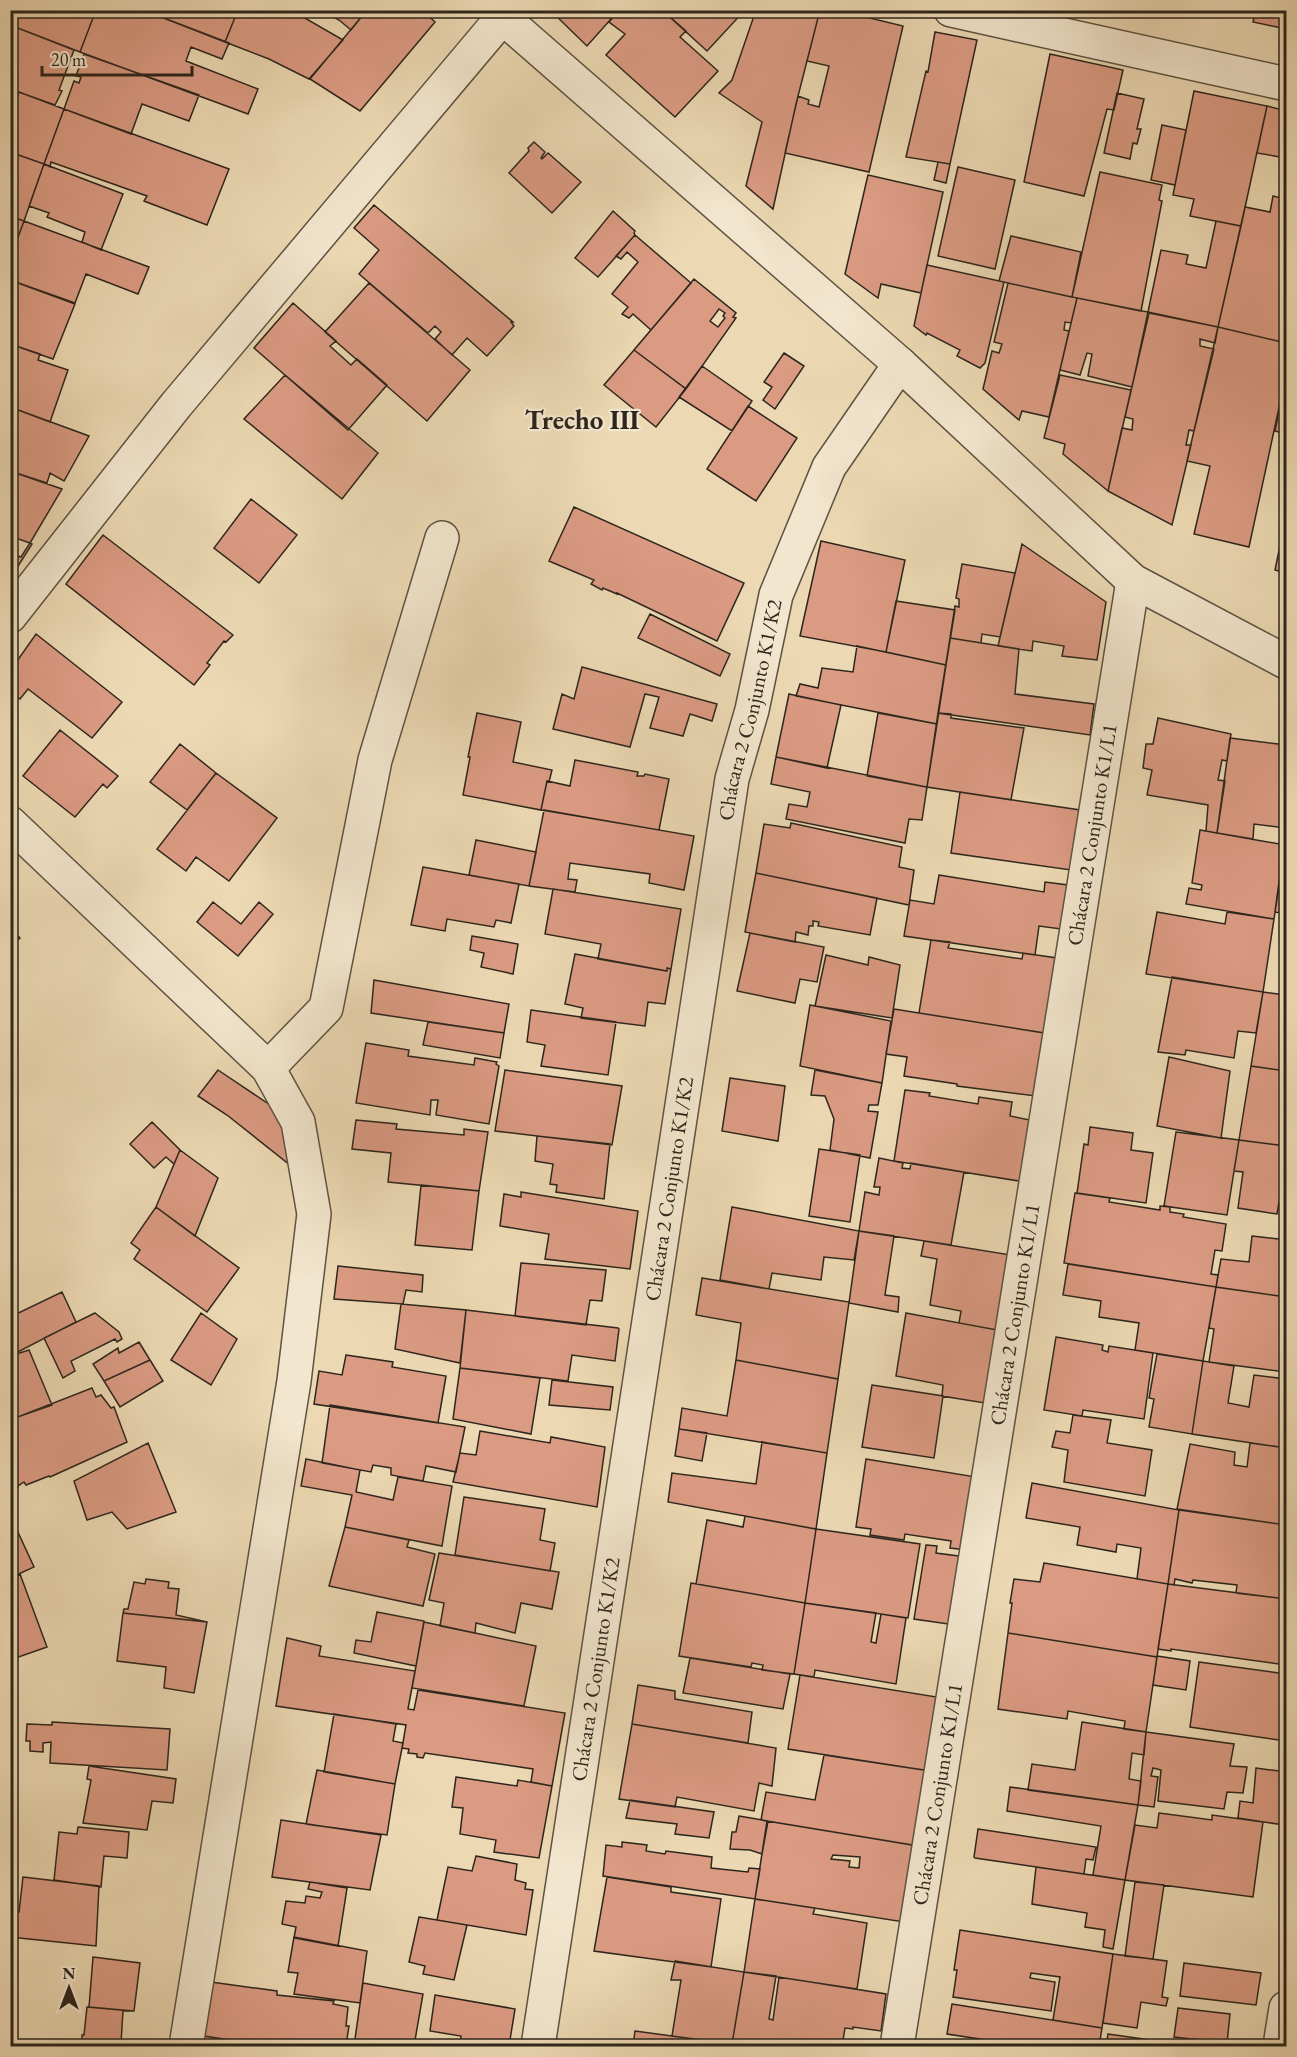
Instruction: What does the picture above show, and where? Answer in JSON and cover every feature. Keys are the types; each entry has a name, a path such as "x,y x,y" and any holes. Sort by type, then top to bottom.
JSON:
{"street":[{"path":"951,10 1287,84"},
{"path":"10,616 176,405 498,14 900,364 1133,581 1287,662"},
{"name":"Chácara 2 Conjunto K1/K2","path":"538,2046 732,779 752,710 776,595 829,467 900,364"},
{"path":"268,1068 326,1008 375,760 442,538"},
{"name":"Chácara 2 Conjunto K1/L1","path":"897,2046 1133,581"},
{"path":"10,823 268,1068 298,1122 314,1214 294,1381 186,2046"},
{"path":"1280,2046 1287,2008"}],"building":[{"path":"10,10 96,10 80,52 10,25"},
{"path":"96,10 143,10 229,43 222,59 191,47 186,61 258,89 248,114 80,52"},
{"path":"164,10 238,10 225,42 161,17"},
{"path":"238,10 291,10 343,40 309,79 269,59 225,42"},
{"path":"321,10 367,10 351,30"},
{"path":"367,10 422,10 435,22 360,111 310,79"},
{"path":"550,10 619,10 587,46"},
{"path":"619,10 662,10 686,31 680,37 718,71 675,117 606,55 625,34 609,22"},
{"path":"662,10 745,10 707,51"},
{"path":"756,10 820,10 773,209 746,186 762,122 719,93 732,80"},
{"path":"820,10 837,10 903,26 869,172 785,153 798,96 809,100 808,104 819,107 829,66 807,61"},
{"path":"1256,10 1286,10 1286,29 1253,22"},
{"path":"10,25 74,50 59,90 62,91 55,105 10,89"},
{"path":"935,32 977,40 950,164 906,157 926,71 928,72"},
{"path":"84,54 199,95 189,121 142,104 131,134 64,109 74,81 79,83 81,77 76,76"},
{"path":"1050,54 1123,70 1114,110 1107,109 1084,196 1024,182"},
{"path":"1194,91 1267,106 1241,226 1190,216 1194,199 1173,195"},
{"path":"19,92 64,109 44,164 10,152 10,93 18,95"},
{"path":"1117,93 1144,99 1137,129 1141,129 1137,144 1133,143 1130,159 1104,153"},
{"path":"1267,106 1286,111 1286,158 1257,153"},
{"path":"64,109 229,169 207,225 144,201 147,196 51,162 50,167 44,164"},
{"path":"1162,125 1186,130 1175,185 1151,180"},
{"path":"534,142 545,152 542,159 548,153 581,182 552,213 509,173"},
{"path":"10,152 44,164 24,221 10,216"},
{"path":"938,162 950,164 946,183 934,180"},
{"path":"44,164 123,194 101,250 82,242 85,232 47,217 49,213 29,206"},
{"path":"958,167 1015,180 995,269 938,256"},
{"path":"1100,172 1162,185 1159,200 1162,201 1141,311 1072,297"},
{"path":"868,175 943,192 921,293 881,284 878,298 845,274"},
{"path":"1273,196 1286,199 1286,239 1282,238 1280,246 1286,248 1286,343 1218,327 1245,207 1270,212"},
{"path":"374,205 513,322 511,322 514,326 487,356 467,338 452,355 435,339 441,332 435,326 428,333 359,274 379,250 354,228"},
{"path":"613,211 635,231 635,235 598,277 575,258"},
{"path":"10,216 24,221 10,259"},
{"path":"24,221 149,267 138,294 86,274 75,303 10,280 10,259"},
{"path":"1216,221 1241,226 1218,327 1148,312 1161,250 1188,255 1186,264 1206,268"},
{"path":"635,235 691,283 651,330 633,314 629,318 622,314 628,307 612,294 638,262 627,252 621,259 616,256"},
{"path":"1011,236 1081,252 1072,297 999,281"},
{"path":"927,265 1004,282 985,363 980,368 957,356 960,350 927,333 926,335 914,326"},
{"path":"694,279 736,313 733,317 736,318 686,389 634,350","holes":["719,309 725,313 723,316 725,318 718,327 710,321"]},
{"path":"10,280 75,304 53,359 10,344"},
{"path":"369,283 470,370 427,421 325,332"},
{"path":"1008,283 1077,298 1071,323 1065,322 1064,330 1069,331 1049,417 1022,411 1019,420 983,389 992,351 999,353 1002,344 994,342"},
{"path":"1077,298 1148,312 1132,387 1088,376 1092,354 1087,353 1080,375 1060,370"},
{"path":"293,303 336,341 330,346 351,365 357,359 387,385 348,430 254,348"},
{"path":"1149,313 1218,327 1215,343 1200,339 1200,346 1214,349 1194,431 1189,430 1186,445 1191,445 1172,525 1108,491 1122,428 1132,430 1133,419 1125,417"},
{"path":"1218,327 1286,343 1286,375 1249,547 1194,534 1210,466 1187,461"},
{"path":"10,344 40,354 38,360 68,370 50,422 10,407"},
{"path":"634,350 686,389 656,427 604,385"},
{"path":"784,353 804,366 775,409 763,400 772,387 764,382"},
{"path":"702,366 752,401 732,431 679,397"},
{"path":"285,375 378,453 342,499 244,419"},
{"path":"1060,375 1131,390 1108,491 1063,454 1065,444 1044,438"},
{"path":"1286,375 1286,434 1275,431"},
{"path":"748,406 797,438 756,501 707,469"},
{"path":"10,407 89,436 64,481 50,473 47,483 10,471"},
{"path":"10,471 62,489 30,543 10,536"},
{"path":"251,499 297,535 259,583 214,548"},
{"path":"574,507 744,583 717,641 617,593 603,588 602,590 591,584 594,580 549,561"},
{"path":"1286,517 1286,573 1275,570"},
{"path":"103,535 233,635 226,642 224,641 207,663 210,665 194,685 66,584"},
{"path":"821,541 905,560 886,652 800,636"},
{"path":"30,543 32,544 10,579 10,553 21,557"},
{"path":"1022,544 1106,602 1097,660 1062,656 1064,646 1033,641 1032,651 998,646"},
{"path":"962,564 1015,573 1000,637 982,634 981,643 950,638 955,606 959,607 959,599 956,598"},
{"path":"896,601 955,610 946,665 886,652"},
{"path":"650,614 730,654 720,676 638,638"},
{"path":"36,634 122,702 92,738 28,689 20,699 10,691 10,671"},
{"path":"950,638 1019,649 1015,694 1094,704 1090,735 938,713"},
{"path":"857,646 946,665 937,724 796,696 800,684 818,688 822,668 853,672"},
{"path":"582,667 717,704 712,721 690,714 683,736 650,728 659,697 645,694 630,747 553,729 562,694 574,699"},
{"path":"789,694 841,705 827,768 776,757"},
{"path":"477,713 521,722 513,762 552,770 549,782 547,781 541,810 463,795"},
{"path":"878,713 937,724 927,787 867,776"},
{"path":"938,713 951,714 951,718 1024,728 1011,800 927,787"},
{"path":"1158,718 1231,734 1227,761 1222,760 1218,780 1225,781 1217,833 1206,831 1208,805 1147,795 1152,770 1143,768 1146,744 1153,744"},
{"path":"60,730 118,776 107,788 103,784 75,817 23,776"},
{"path":"1230,738 1286,745 1285,828 1254,824 1253,839 1217,833"},
{"path":"180,744 216,773 187,810 150,782"},
{"path":"776,757 927,787 922,820 909,819 905,843 786,819 789,804 807,807 810,792 771,784"},
{"path":"575,760 638,772 637,776 645,774 669,779 659,830 541,810 547,781 570,786"},
{"path":"216,773 277,818 229,881 196,857 186,871 157,849"},
{"path":"960,792 1080,810 1071,870 951,853"},
{"path":"544,810 694,836 684,890 649,883 650,874 570,863 568,879 577,880 575,892 529,886"},
{"path":"791,823 902,847 899,867 914,870 909,905 756,873 764,824 790,828"},
{"path":"1200,830 1285,845 1274,919 1186,904 1189,888 1201,890 1202,885 1192,883"},
{"path":"476,840 536,852 529,886 469,875"},
{"path":"1286,846 1286,883 1279,882"},
{"path":"423,867 519,884 511,923 496,920 494,927 447,919 445,931 411,925"},
{"path":"756,873 877,898 870,935 818,926 819,922 813,921 813,926 809,926 808,935 796,932 795,942 745,932"},
{"path":"939,875 1044,892 1045,882 1068,885 1061,929 1039,926 1035,955 904,936 910,900 934,904"},
{"path":"1279,882 1286,883 1286,914 1275,912"},
{"path":"553,889 681,909 671,969 667,968 667,971 598,959 601,944 545,934"},
{"path":"213,902 241,924 259,902 273,914 238,956 197,922"},
{"path":"1157,912 1225,924 1227,912 1274,919 1263,992 1146,974"},
{"path":"10,928 20,938 10,947"},
{"path":"750,933 824,947 817,982 800,979 795,1003 737,991"},
{"path":"472,936 518,944 513,974 481,967 484,953 470,950"},
{"path":"931,940 950,942 948,948 1022,959 1023,953 1057,958 1045,1033 919,1013"},
{"path":"575,954 667,971 667,968 671,969 665,1004 648,1002 645,1026 581,1018 583,1008 565,1004"},
{"path":"826,955 868,965 869,957 900,965 892,1018 815,1006"},
{"path":"1172,977 1263,992 1256,1033 1238,1031 1234,1058 1186,1050 1185,1055 1158,1052"},
{"path":"374,980 509,1004 504,1033 371,1013"},
{"path":"1263,992 1286,995 1286,1071 1251,1066"},
{"path":"810,1005 891,1021 882,1083 800,1066"},
{"path":"894,1009 1044,1033 1036,1096 957,1086 957,1084 904,1076 907,1057 886,1054"},
{"path":"531,1010 616,1022 608,1075 541,1066 545,1045 527,1042"},
{"path":"428,1022 504,1033 500,1058 423,1045"},
{"path":"366,1043 409,1050 408,1056 474,1065 475,1058 497,1062 499,1066 489,1124 436,1115 438,1100 431,1100 430,1115 356,1103"},
{"path":"1169,1057 1230,1071 1221,1138 1157,1126"},
{"path":"1251,1066 1286,1071 1286,1146 1239,1140"},
{"path":"218,1070 294,1121 290,1165 227,1115 198,1096"},
{"path":"505,1070 622,1086 612,1145 495,1131"},
{"path":"815,1070 882,1083 878,1105 869,1105 868,1111 878,1112 870,1158 830,1150 834,1119 825,1096 811,1095"},
{"path":"730,1078 785,1086 778,1141 722,1131"},
{"path":"905,1090 978,1104 979,1097 1012,1102 1010,1116 1030,1120 1025,1182 894,1161"},
{"path":"356,1120 397,1124 396,1129 464,1135 464,1129 488,1132 479,1191 388,1182 391,1153 352,1149"},
{"path":"152,1122 180,1150 174,1164 166,1157 154,1168 130,1144"},
{"path":"1090,1127 1133,1133 1131,1150 1153,1153 1146,1203 1077,1193 1084,1144 1088,1145"},
{"path":"1176,1132 1239,1140 1227,1215 1164,1206"},
{"path":"537,1136 610,1144 604,1199 556,1192 557,1185 550,1184 553,1164 535,1161"},
{"path":"1239,1140 1286,1146 1286,1202 1279,1202 1277,1214 1238,1208 1243,1172 1234,1171"},
{"path":"819,1149 860,1155 850,1222 809,1216"},
{"path":"180,1150 218,1178 195,1236 156,1207"},
{"path":"879,1158 903,1163 902,1168 910,1169 911,1163 964,1172 951,1245 859,1231 865,1192 879,1195 880,1187 874,1187"},
{"path":"421,1185 479,1191 472,1250 415,1245"},
{"path":"521,1192 638,1211 630,1269 545,1259 549,1234 500,1226 504,1194 521,1197"},
{"path":"1075,1193 1110,1198 1109,1202 1160,1210 1160,1206 1170,1207 1170,1212 1184,1214 1183,1217 1226,1224 1222,1251 1215,1250 1211,1274 1218,1275 1216,1287 1064,1263"},
{"path":"156,1207 239,1268 207,1312 134,1259 140,1250 131,1243"},
{"path":"732,1207 859,1231 854,1260 824,1257 821,1280 772,1273 769,1289 720,1280"},
{"path":"859,1231 894,1236 885,1295 899,1297 898,1312 849,1303"},
{"path":"1252,1236 1286,1240 1286,1297 1216,1287 1221,1259 1249,1262"},
{"path":"924,1241 1011,1255 997,1330 959,1323 961,1311 930,1305 937,1259 921,1256"},
{"path":"521,1263 606,1270 602,1301 590,1300 586,1325 515,1316"},
{"path":"1068,1264 1216,1287 1203,1361 1135,1350 1139,1323 1099,1317 1101,1301 1063,1295"},
{"path":"338,1266 423,1275 422,1292 406,1290 403,1304 334,1299"},
{"path":"702,1278 849,1302 838,1379 736,1360 741,1323 696,1315"},
{"path":"1216,1287 1286,1297 1286,1372 1209,1362 1214,1329 1209,1328"},
{"path":"62,1292 76,1322 10,1356 10,1317"},
{"path":"401,1304 466,1310 460,1363 395,1349"},
{"path":"466,1310 618,1328 615,1361 572,1355 568,1381 460,1368"},
{"path":"95,1313 119,1332 122,1339 117,1342 115,1339 71,1361 75,1371 63,1378 44,1338"},
{"path":"201,1313 237,1339 211,1385 171,1360"},
{"path":"906,1313 997,1330 991,1404 942,1396 943,1385 896,1376"},
{"path":"1056,1337 1103,1345 1102,1350 1108,1352 1109,1346 1153,1353 1144,1419 1083,1410 1082,1416 1044,1410"},
{"path":"139,1342 150,1360 104,1381 93,1364 118,1348 119,1353"},
{"path":"29,1350 52,1405 12,1419 10,1356"},
{"path":"1157,1354 1203,1361 1192,1434 1149,1427 1154,1399 1149,1398"},
{"path":"346,1355 393,1362 392,1367 446,1376 438,1423 314,1404 319,1371 342,1375"},
{"path":"150,1360 163,1381 120,1407 104,1381"},
{"path":"736,1360 838,1379 827,1453 679,1429 682,1408 727,1416"},
{"path":"1203,1361 1234,1366 1228,1403 1249,1407 1254,1375 1286,1379 1286,1448 1192,1434"},
{"path":"460,1368 540,1378 531,1434 453,1419"},
{"path":"552,1380 613,1387 610,1410 549,1405"},
{"path":"872,1385 943,1396 934,1458 862,1447"},
{"path":"92,1388 96,1397 101,1395 111,1408 114,1407 127,1442 50,1477 26,1485 24,1482 11,1491 10,1420"},
{"path":"330,1405 465,1427 456,1472 426,1466 423,1481 391,1475 391,1468 373,1465 371,1472 322,1463"},
{"path":"1073,1415 1111,1420 1107,1443 1152,1450 1145,1496 1064,1482 1068,1450 1052,1447 1056,1431 1070,1433"},
{"path":"679,1429 707,1433 702,1461 675,1456"},
{"path":"480,1431 550,1443 551,1437 605,1447 597,1507 453,1482 460,1453 476,1455"},
{"path":"762,1442 827,1453 816,1529 668,1502 672,1473 756,1484"},
{"path":"148,1443 176,1512 127,1529 112,1512 87,1520 74,1481"},
{"path":"1250,1443 1286,1448 1286,1525 1177,1509 1190,1444 1235,1452 1234,1465 1247,1467"},
{"path":"306,1459 360,1470 356,1492 393,1500 398,1477 452,1486 442,1546 345,1527 352,1495 301,1486"},
{"path":"866,1459 976,1477 967,1550 950,1548 951,1541 905,1534 904,1540 870,1535 871,1529 856,1527"},
{"path":"1032,1483 1179,1510 1168,1584 1137,1579 1141,1548 1117,1544 1116,1552 1077,1545 1080,1527 1026,1518"},
{"path":"464,1497 545,1509 540,1540 555,1543 550,1571 455,1555"},
{"path":"1179,1510 1286,1525 1286,1599 1236,1593 1237,1585 1193,1580 1192,1583 1175,1579 1174,1585 1168,1584"},
{"path":"10,1515 34,1567 10,1578"},
{"path":"745,1516 816,1529 805,1603 696,1584 707,1520 743,1527"},
{"path":"345,1527 409,1540 407,1547 435,1554 423,1606 329,1586"},
{"path":"816,1529 920,1544 908,1618 805,1603"},
{"path":"926,1545 937,1546 936,1553 966,1557 955,1625 914,1619"},
{"path":"439,1553 559,1572 552,1609 521,1603 515,1633 476,1623 475,1633 440,1626 444,1603 429,1600"},
{"path":"1044,1563 1168,1584 1157,1657 1008,1633 1014,1579 1040,1582"},
{"path":"20,1574 47,1647 10,1660 10,1578"},
{"path":"146,1579 169,1582 168,1588 179,1589 176,1615 207,1622 123,1613 124,1609 128,1609 134,1582 145,1584"},
{"path":"691,1583 805,1603 794,1674 762,1670 763,1665 752,1663 751,1667 679,1656"},
{"path":"1168,1584 1286,1599 1286,1665 1158,1649"},
{"path":"805,1603 876,1613 871,1642 876,1643 881,1614 906,1618 896,1684 815,1670 814,1677 794,1674"},
{"path":"377,1612 424,1621 416,1666 354,1653 356,1640 371,1642"},
{"path":"123,1613 207,1622 194,1693 164,1688 166,1667 117,1661"},
{"path":"424,1622 536,1646 524,1706 412,1688"},
{"path":"1008,1633 1157,1657 1146,1732 1124,1729 1125,1721 1068,1711 1067,1719 998,1709"},
{"path":"287,1638 321,1646 319,1656 415,1671 408,1709 414,1710 418,1690 565,1713 552,1786 531,1782 533,1769 425,1753 423,1758 417,1757 417,1754 408,1753 409,1749 402,1748 406,1725 276,1706"},
{"path":"1157,1656 1190,1661 1186,1690 1153,1685"},
{"path":"690,1658 790,1674 783,1709 683,1693"},
{"path":"1199,1662 1286,1674 1286,1741 1190,1727"},
{"path":"800,1675 943,1698 930,1771 788,1749"},
{"path":"638,1685 675,1691 675,1699 752,1712 748,1743 632,1724"},
{"path":"334,1714 396,1724 393,1741 403,1743 395,1784 324,1772"},
{"path":"52,1722 170,1729 167,1770 50,1763 51,1742 43,1743 43,1752 30,1751 30,1741 26,1741 27,1724 52,1725"},
{"path":"1082,1722 1146,1732 1144,1755 1132,1753 1129,1779 1141,1781 1138,1805 1028,1790 1032,1764 1075,1770"},
{"path":"632,1724 776,1748 772,1786 759,1783 754,1811 677,1797 675,1807 619,1799"},
{"path":"1146,1732 1234,1744 1230,1766 1247,1767 1243,1793 1227,1792 1224,1809 1158,1801 1161,1770 1153,1768 1151,1776 1158,1777 1154,1807 1138,1805"},
{"path":"824,1755 930,1771 918,1846 761,1820 766,1792 815,1800"},
{"path":"89,1766 176,1779 173,1803 152,1801 147,1830 83,1823 91,1780 87,1779"},
{"path":"1256,1768 1286,1772 1284,1825 1238,1818 1240,1801 1253,1803"},
{"path":"317,1770 395,1784 387,1835 306,1824"},
{"path":"456,1777 517,1786 518,1780 552,1786 539,1858 494,1852 496,1840 460,1834 463,1808 452,1807"},
{"path":"1010,1787 1138,1805 1125,1880 1093,1875 1101,1826 1007,1811"},
{"path":"630,1800 714,1812 709,1838 675,1834 677,1824 626,1818"},
{"path":"1159,1813 1212,1820 1212,1815 1263,1822 1253,1897 1125,1880 1135,1825 1157,1828"},
{"path":"739,1816 768,1821 762,1854 750,1850 730,1849 732,1832 736,1832"},
{"path":"281,1820 381,1835 370,1890 272,1877"},
{"path":"767,1821 918,1846 917,1924 755,1899","holes":["833,1855 860,1857 859,1868 849,1867 850,1861 831,1859"]},
{"path":"78,1827 129,1832 127,1858 104,1856 101,1887 54,1880 59,1832 77,1834"},
{"path":"978,1829 1096,1847 1093,1860 1086,1859 1084,1874 975,1858"},
{"path":"622,1842 647,1845 646,1851 665,1854 666,1851 712,1857 711,1868 748,1872 749,1868 760,1869 755,1899 603,1876 606,1845 622,1847"},
{"path":"476,1856 517,1864 515,1880 526,1883 525,1889 533,1890 526,1935 437,1920 448,1867 472,1871"},
{"path":"1036,1867 1125,1880 1113,1949 1103,1947 1105,1930 1085,1927 1087,1913 1032,1904"},
{"path":"23,1877 99,1886 96,1946 10,1937 10,1912 19,1912"},
{"path":"607,1877 671,1887 671,1892 721,1899 711,1967 594,1951"},
{"path":"310,1882 347,1888 338,1946 294,1938 296,1927 282,1924 286,1901 305,1903 306,1896 320,1898 322,1892 308,1889"},
{"path":"1135,1882 1164,1885 1153,1959 1125,1956"},
{"path":"755,1899 815,1908 813,1914 867,1923 857,1989 744,1972"},
{"path":"419,1917 467,1925 454,1980 423,1974 425,1966 409,1962"},
{"path":"960,1930 1113,1954 1102,2028 1053,2020 1060,1977 1031,1973 1030,1978 1055,1982 1051,2011 953,1997 957,1970 954,1970"},
{"path":"294,1937 367,1951 360,2003 294,1994 298,1973 288,1972"},
{"path":"1113,1954 1167,1961 1162,1997 1168,1998 1166,2006 1141,2002 1137,2028 1103,2023"},
{"path":"93,1957 140,1963 134,2011 89,2007"},
{"path":"675,1961 744,1972 732,2044 672,2036 681,1980 671,1980"},
{"path":"1184,1963 1261,1973 1256,2005 1180,1996"},
{"path":"744,1972 776,1976 769,2019 773,2020 779,1977 886,1994 881,2031 845,2028 842,2046 818,2046 776,2040 775,2046 732,2044"},
{"path":"211,1982 277,1991 277,1995 334,2001 333,2004 348,2007 346,2026 349,2026 346,2045 354,2046 268,2046 204,2036"},
{"path":"363,1983 423,1994 414,2046 354,2046"},
{"path":"435,1995 515,2009 509,2046 460,2043 461,2036 430,2031"},
{"path":"952,2004 1102,2028 1099,2046 1027,2046 947,2034"},
{"path":"87,2007 132,2011 123,2011 119,2046 82,2046"},
{"path":"1178,2008 1230,2014 1227,2043 1174,2037"},
{"path":"635,2031 732,2044 732,2046 633,2046"},
{"path":"1108,2034 1193,2046 1106,2046"},
{"path":"204,2036 243,2043 243,2046 202,2046"},
{"path":"1194,2039 1251,2046 1193,2046"}],"district":[{"name":"Trecho III","path":"582,420"}]}
